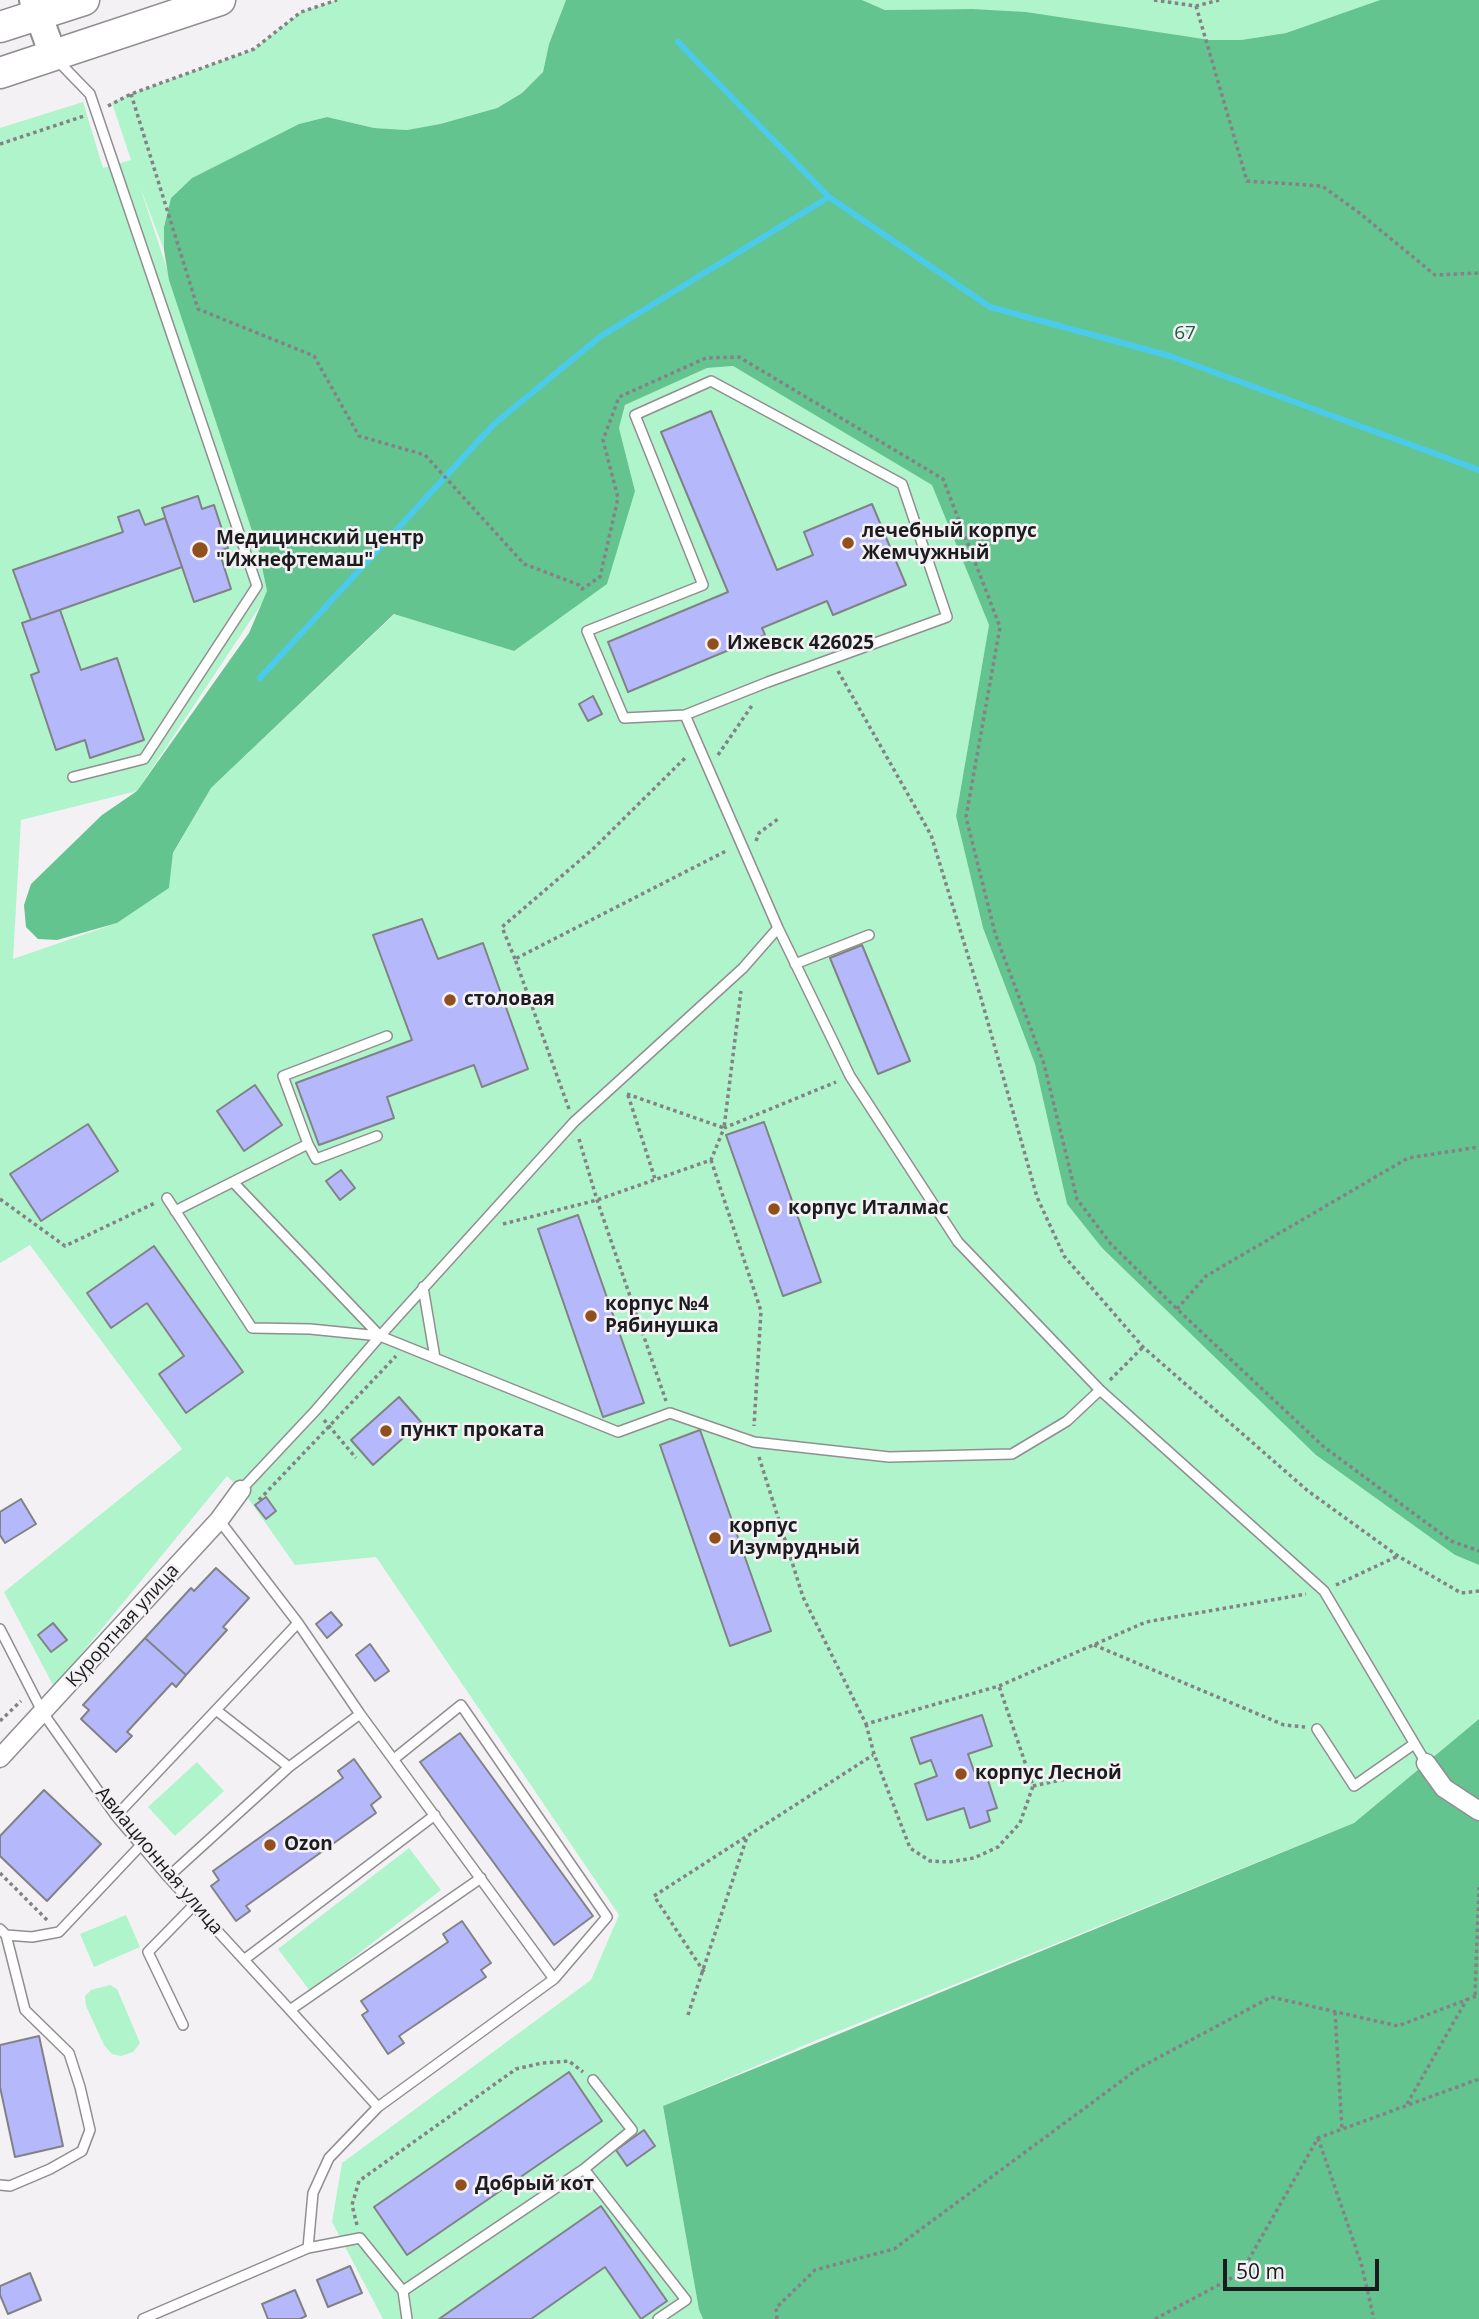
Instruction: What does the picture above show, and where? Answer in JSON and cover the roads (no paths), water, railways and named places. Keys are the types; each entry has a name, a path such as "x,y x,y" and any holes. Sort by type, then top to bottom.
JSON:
{"main road":[{"path":"0,27 35,8 84,0"},
{"path":"0,73 220,0"},
{"path":"35,8 52,55"}],"street":[{"name":"Курортная улица","path":"0,1758 219,1520 241,1490"},
{"path":"1426,1763 1444,1788 1479,1811"}],"lane":[{"path":"52,55 90,94 257,586 144,759 74,776"},
{"path":"710,381 902,484 947,617 685,715 624,718 587,631 703,584 635,415 710,381"},
{"path":"685,715 778,928 850,1076 958,1242 1100,1390 1324,1591 1426,1763"},
{"path":"241,1490 574,1122 743,968 778,928"},
{"path":"795,964 869,935"},
{"path":"377,1136 316,1159 283,1076 387,1036"},
{"path":"176,1211 309,1144"},
{"path":"233,1182 380,1336"},
{"path":"167,1198 253,1328 310,1329 380,1336 618,1432 670,1413 754,1442 889,1457 1012,1454 1067,1421 1100,1390"},
{"path":"423,1287 435,1358"},
{"path":"219,1520 298,1623 360,1714 554,1979"},
{"path":"116,1816 298,1623"},
{"name":"Авиационная улица","path":"0,1629 43,1713 116,1816 168,1877 378,2107"},
{"path":"309,2248 313,2193 328,2158 378,2107 554,1979 607,1917 461,1705 394,1759"},
{"path":"216,1710 289,1767"},
{"path":"168,1877 289,1767 360,1714"},
{"path":"1317,1729 1354,1786 1414,1744"},
{"path":"245,1959 435,1815"},
{"path":"0,2185 10,2186 30,2178 82,2151 90,2130 69,2053 25,2010 3,1932 32,1937 59,1932 141,1845"},
{"path":"290,2010 481,1878"},
{"path":"183,2025 148,1952 194,1905"},
{"path":"403,2291 584,2169 632,2130 593,2080"},
{"path":"584,2169 686,2300 659,2319"},
{"path":"143,2319 309,2248 360,2238 403,2291 407,2319"}],"waterway":[{"path":"678,42 829,197 990,307 1170,356 1479,470"},
{"path":"260,678 494,424 601,336 829,197"}],"place":[{"name":"лечебный корпус Жемчужный","path":"848,543"},
{"name":"Медицинский центр \"Ижнефтемаш\"","path":"200,550"},
{"name":"Ижевск 426025","path":"713,644"},
{"name":"столовая","path":"450,1000"},
{"name":"корпус Италмас","path":"774,1209"},
{"name":"корпус №4 Рябинушка","path":"591,1316"},
{"name":"пункт проката","path":"386,1431"},
{"name":"корпус Изумрудный","path":"715,1538"},
{"name":"корпус Лесной","path":"961,1774"},
{"name":"Ozon","path":"270,1845"},
{"name":"Добрый кот","path":"461,2185"}],"park label":[{"name":"67","path":"1185,334"}]}
